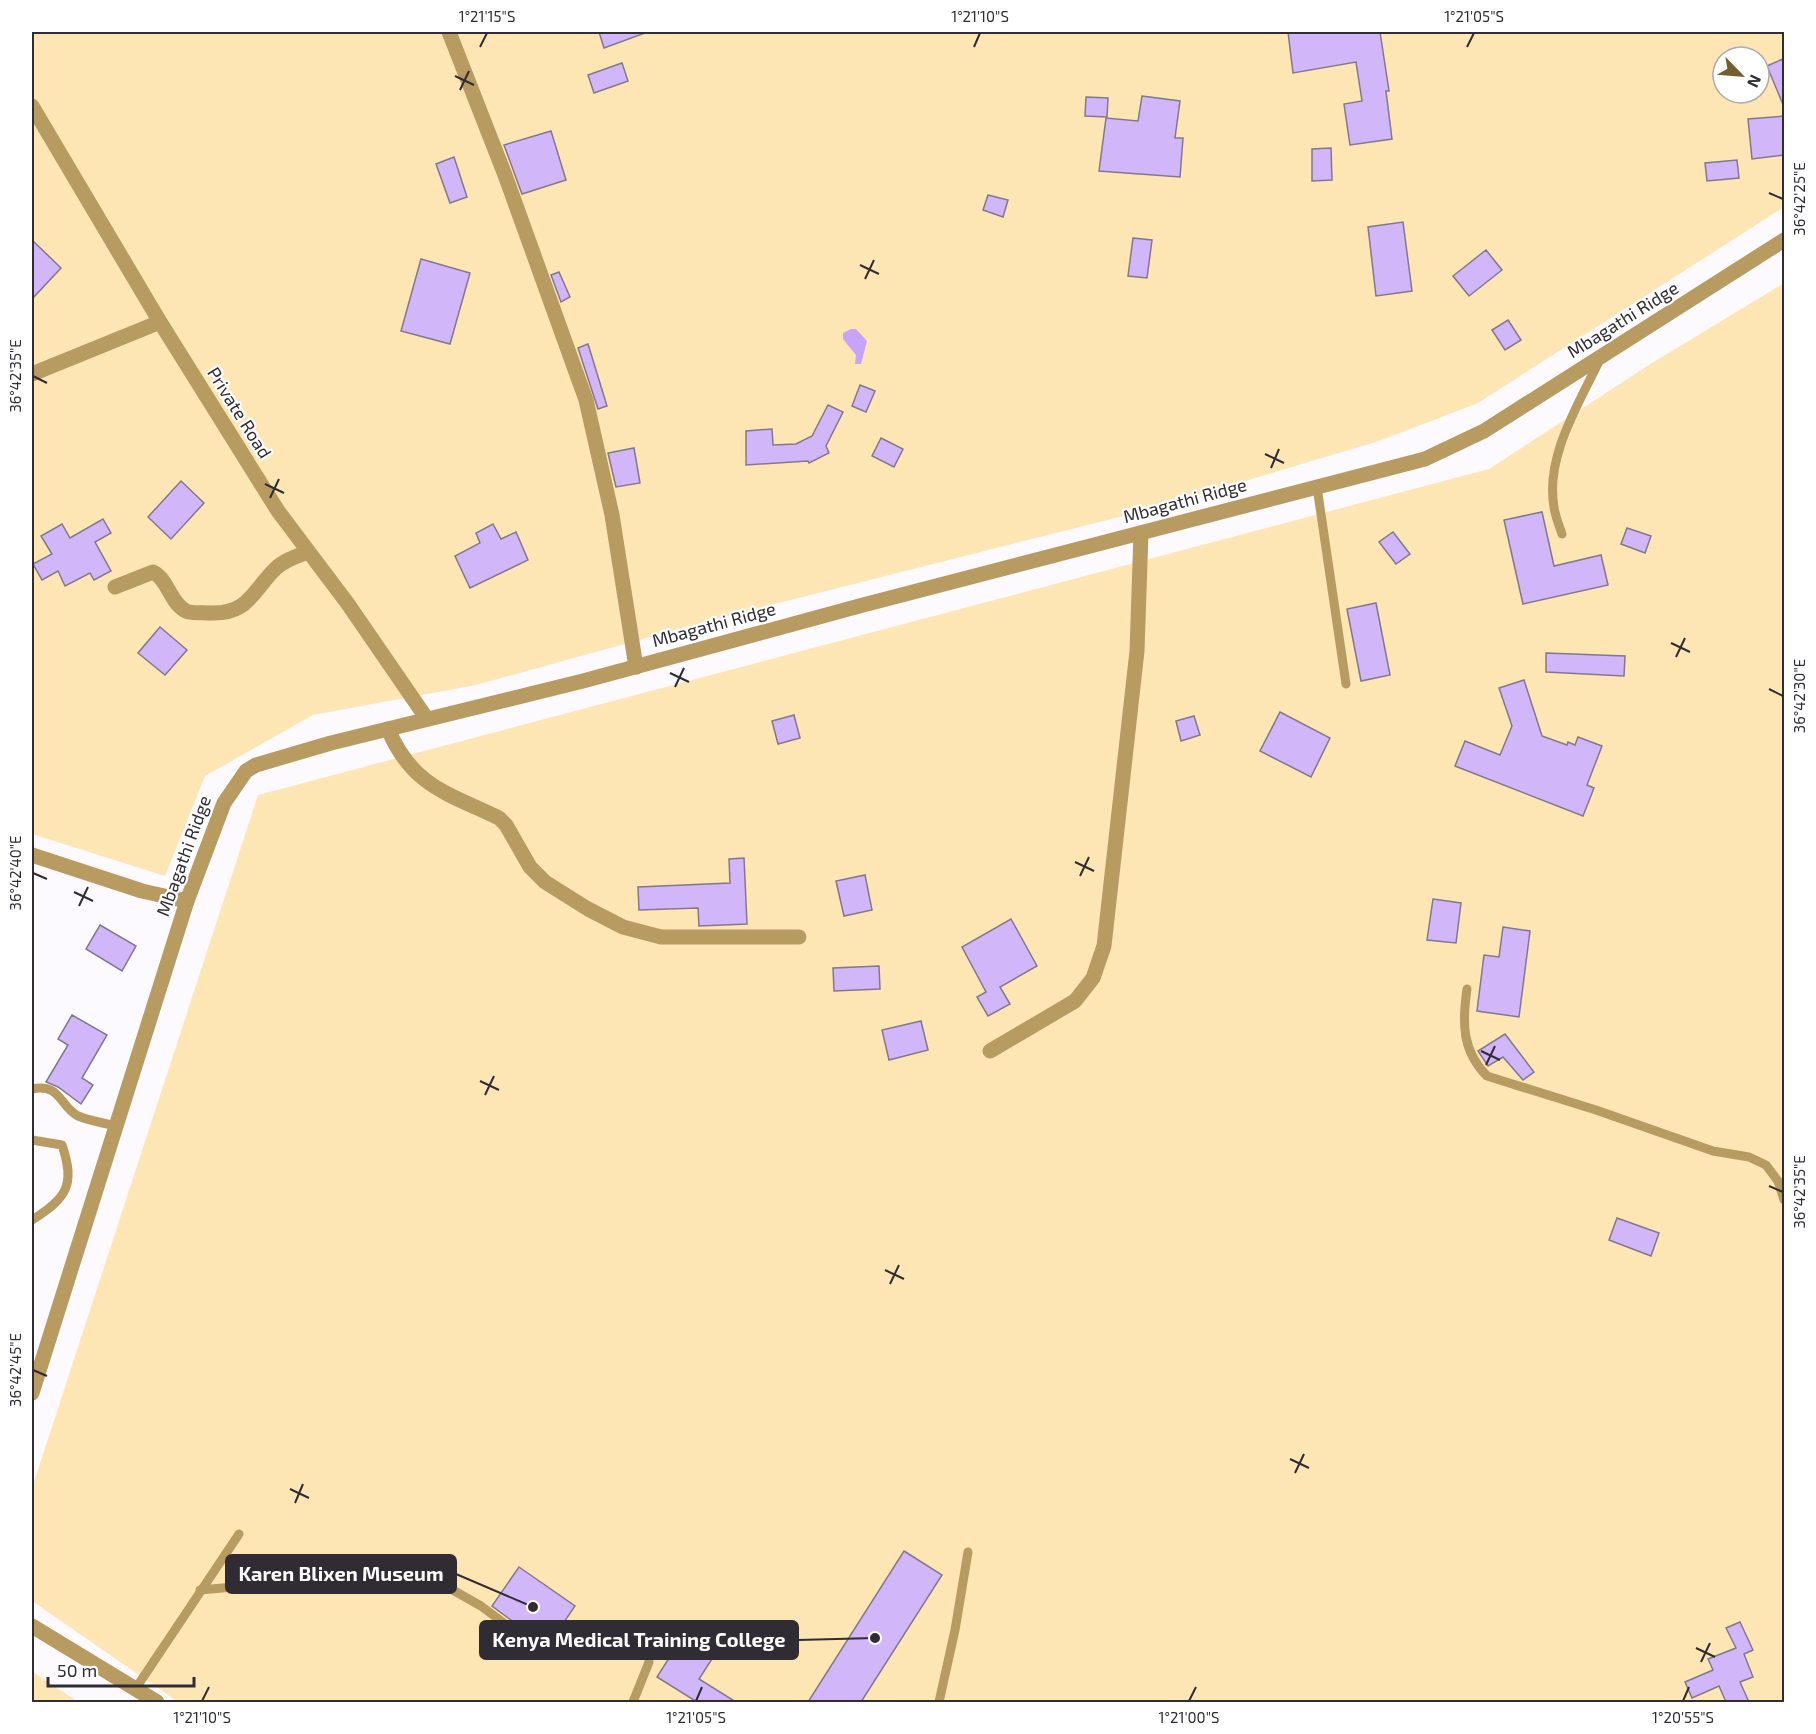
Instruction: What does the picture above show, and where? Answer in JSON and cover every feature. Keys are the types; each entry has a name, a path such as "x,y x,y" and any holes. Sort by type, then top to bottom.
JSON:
{"street":[{"path":"449,32 505,175 586,400 612,515 636,667"},
{"name":"Private Road","path":"32,106 160,322 278,512 428,719"},
{"name":"Mbagathi Ridge","path":"32,1393 187,901 224,803 246,771 272,759 293,756 331,742 636,667 1425,459 1452,448 1785,240"},
{"path":"32,374 160,322"},
{"path":"990,1051 1075,1001 1093,978 1104,946 1137,651 1141,533"},
{"path":"115,587 153,572 159,574 175,601 186,611 225,614 238,610 262,586 275,568 288,559 308,552"},
{"path":"388,729 398,752 412,770 441,791 499,818 506,825 530,867 545,882 588,909 623,927 661,937 799,937"},
{"path":"32,855 142,891 187,901"},
{"path":"32,1626 157,1702"}],"lane":[{"path":"1562,534 1554,507 1553,481 1557,459 1567,429 1601,357"},
{"path":"1317,487 1346,684"},
{"path":"1467,989 1463,1019 1467,1048 1476,1066 1487,1077 1596,1110 1713,1151 1749,1157 1766,1165 1778,1181 1785,1200"},
{"path":"32,1089 42,1087 53,1092 62,1098 76,1115 116,1126"},
{"path":"32,1140 62,1145 69,1172 63,1196 55,1205 32,1220"},
{"path":"136,1688 239,1534"},
{"path":"939,1702 955,1630 968,1552"},
{"path":"200,1590 342,1572 397,1570 451,1588 481,1606 547,1655"},
{"path":"633,1702 649,1662"}],"shaded area":[{"path":"32,32 1784,32 1784,207 1478,403 1379,441 1155,508 715,619 476,685 313,715 205,776 165,876 32,834"},
{"path":"1784,283 1784,1702 178,1702 32,1601 32,1488 258,795 1489,469 1652,363"},
{"path":"856,329 867,341 861,364 855,364 856,355 843,339 843,333"},
{"path":"32,1671 78,1702 32,1702"}],"building":[{"path":"599,32 645,32 645,33 604,48"},
{"path":"1288,32 1380,32 1389,91 1386,91 1392,139 1350,145 1344,104 1362,101 1356,62 1293,73"},
{"path":"1785,58 1785,107 1771,76 1771,64"},
{"path":"622,63 628,81 594,93 588,75"},
{"path":"1142,96 1180,101 1175,138 1183,138 1180,177 1099,171 1106,118 1138,121"},
{"path":"1086,97 1108,98 1107,117 1085,116"},
{"path":"1785,116 1785,155 1752,159 1748,119"},
{"path":"551,131 566,180 522,194 504,145"},
{"path":"1331,148 1332,180 1312,181 1312,149"},
{"path":"454,157 467,197 450,203 436,164"},
{"path":"1737,160 1739,178 1707,181 1705,163"},
{"path":"988,195 1008,200 1003,217 983,210"},
{"path":"1403,222 1412,291 1376,296 1368,227"},
{"path":"1133,238 1152,240 1147,278 1128,276"},
{"path":"32,240 61,268 32,299"},
{"path":"1486,250 1502,270 1469,296 1453,276"},
{"path":"421,259 470,273 450,344 401,331"},
{"path":"559,272 570,297 561,302 551,275"},
{"path":"1508,320 1521,340 1505,350 1492,330"},
{"path":"588,344 607,406 598,409 578,348"},
{"path":"860,385 875,391 866,412 852,406"},
{"path":"828,405 843,412 826,446 829,453 809,463 808,461 746,465 746,431 772,429 773,445 796,444 812,436"},
{"path":"881,438 903,449 894,467 872,456"},
{"path":"634,448 640,483 616,487 608,453"},
{"path":"181,481 204,503 171,539 148,517"},
{"path":"1542,512 1554,566 1601,555 1608,585 1523,604 1504,520"},
{"path":"103,519 111,533 95,542 111,571 94,580 90,573 65,586 58,571 42,580 33,564 52,554 41,536 62,524 70,538"},
{"path":"493,524 501,539 516,532 528,560 470,588 455,556 480,543 476,533"},
{"path":"1627,528 1651,536 1645,553 1621,544"},
{"path":"1393,532 1410,554 1396,564 1379,542"},
{"path":"1376,603 1390,675 1361,681 1347,609"},
{"path":"160,627 187,650 165,675 138,653"},
{"path":"1546,653 1625,656 1624,676 1546,672"},
{"path":"1524,680 1542,736 1567,745 1568,742 1575,745 1578,737 1602,746 1587,785 1594,788 1583,816 1455,766 1465,741 1500,755 1512,726 1499,688"},
{"path":"1280,712 1330,738 1311,777 1260,751"},
{"path":"794,715 800,738 778,744 772,721"},
{"path":"1194,716 1200,735 1181,741 1176,721"},
{"path":"744,858 747,924 699,926 698,908 639,910 638,887 730,883 729,859"},
{"path":"865,875 872,910 844,916 836,881"},
{"path":"1433,899 1461,903 1456,943 1427,940"},
{"path":"1011,919 1037,966 1000,987 1010,1004 988,1016 977,997 986,992 962,947"},
{"path":"100,925 136,946 122,971 86,949"},
{"path":"1503,927 1530,931 1519,1017 1477,1011 1484,955 1499,957"},
{"path":"879,966 880,989 834,991 833,968"},
{"path":"72,1015 107,1035 82,1078 93,1085 81,1104 58,1087 46,1082 68,1045 58,1039"},
{"path":"921,1021 928,1050 889,1060 882,1030"},
{"path":"1505,1034 1534,1072 1523,1080 1503,1057 1488,1066 1478,1051"},
{"path":"1617,1218 1659,1233 1651,1256 1609,1240"},
{"path":"904,1551 942,1575 861,1702 808,1702"},
{"path":"519,1567 575,1606 547,1647 492,1606"},
{"path":"1740,1622 1753,1650 1744,1654 1753,1677 1740,1682 1749,1702 1726,1702 1719,1686 1692,1698 1685,1682 1713,1670 1708,1659 1736,1648 1726,1628"},
{"path":"688,1628 719,1648 699,1679 736,1702 697,1702 657,1677"}],"place":[{"name":"Karen Blixen Museum","path":"533,1607"},
{"name":"Kenya Medical Training College","path":"875,1638"}]}
